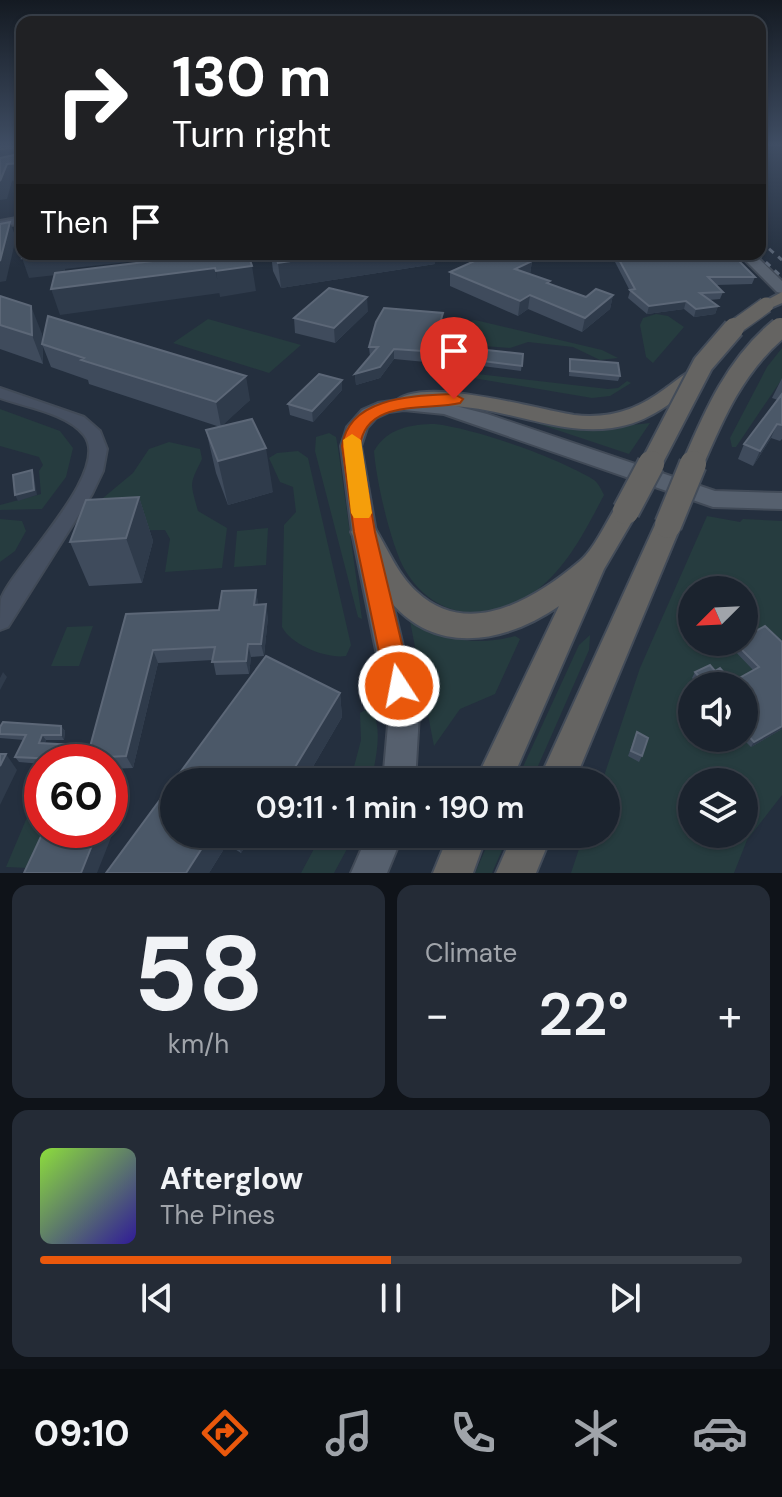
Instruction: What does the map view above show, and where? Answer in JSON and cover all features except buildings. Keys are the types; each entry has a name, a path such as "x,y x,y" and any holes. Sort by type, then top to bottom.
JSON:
{"highway":[{"path":"499,768 592,566 626,511 697,375 730,331 782,297"},
{"path":"562,768 736,372 761,342 782,326"},
{"path":"404,403 454,399 596,423 629,418 653,407 697,375"},
{"path":"364,532 395,587 408,603 449,626 493,628 512,621 533,610 592,566"},
{"path":"453,873 463,848"},
{"path":"516,873 527,848"}],"main road":[{"path":"752,260 782,289"},
{"path":"0,393 75,420 88,427 96,436 98,445 93,474 0,620"},
{"path":"400,768 404,714 364,532 351,446 357,426 376,411 404,403 458,411 713,499 782,501"},
{"path":"369,873 380,848"}],"green space":[{"path":"656,314 668,316 684,327 653,363 646,357 640,325 643,318"},
{"path":"208,319 301,345 269,373 173,343"},
{"path":"470,321 602,350 618,358 600,360 573,347 528,342 510,348 470,345 460,337"},
{"path":"782,348 782,379 736,447 732,447 730,438 767,367"},
{"path":"460,372 608,389 618,388 627,381 631,383 610,396 592,398 450,374"},
{"path":"0,409 60,431 73,448 66,477 42,509 0,510 0,505 41,494 39,471 43,465 39,457 0,446"},
{"path":"515,416 605,428 650,423 629,454"},
{"path":"435,424 494,438 539,454 594,480 604,495 558,570 537,590 502,609 465,612 448,608 417,587 400,559 381,495 374,451 393,432"},
{"path":"329,433 336,437 338,448 362,619 358,617 315,451 316,437"},
{"path":"169,442 200,449 202,459 192,488 198,511 227,528 222,568 165,572 170,539 165,530 101,531 97,503 133,473 149,449"},
{"path":"298,451 308,458 351,645 346,656 329,655 301,645 282,627 284,525 296,512 293,487 280,482 269,458 277,453"},
{"path":"707,516 740,522 743,519 782,521 782,795 758,826 758,768 678,768 678,848 744,848 734,873 571,873 579,848 620,848 620,768 607,768 640,668 678,582 678,656 758,656 758,576 681,576"},
{"path":"0,519 22,521 26,531 15,551 0,562"},
{"path":"268,528 266,565 234,567 237,531"},
{"path":"410,621 461,639 486,641 515,636 520,639 495,694 460,709 434,746"},
{"path":"93,626 79,666 51,666 67,627"},
{"path":"590,635 589,650 537,768 522,768 579,645"},
{"path":"369,708 377,724 374,768 354,768 361,740 360,713"},
{"path":"24,825 24,848 37,848 29,868 6,867"},
{"path":"314,848 347,848 334,873 301,873"},
{"path":"486,848 503,848 492,873 475,873"}],"railway":[{"path":"766,246 782,260"},
{"path":"764,260 782,277"}],"slow traffic":[{"path":"352,440 361,513"}],"route":[{"path":"399,686 364,532 351,446 353,434 366,418 386,407 454,399"}]}
